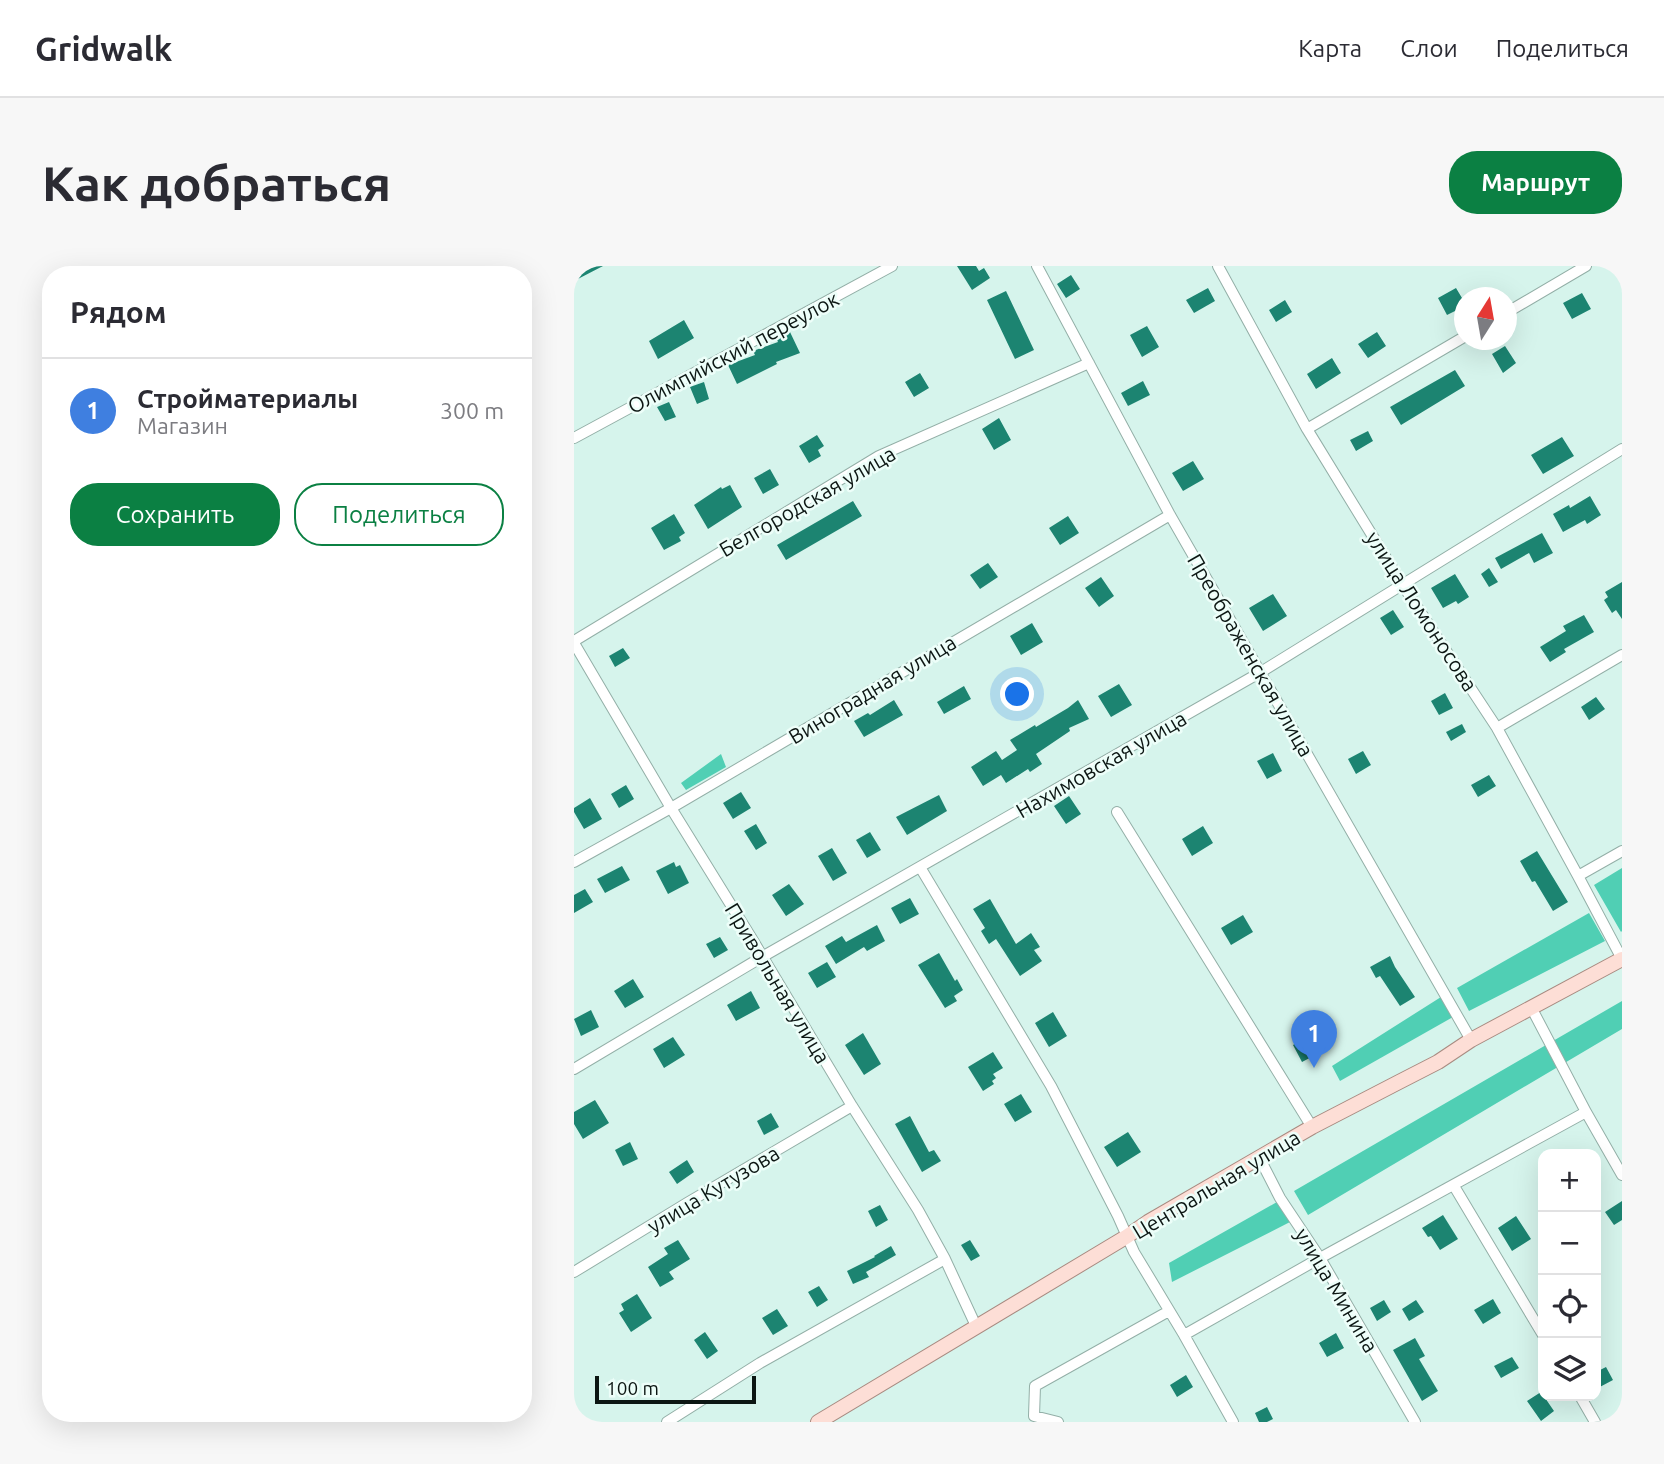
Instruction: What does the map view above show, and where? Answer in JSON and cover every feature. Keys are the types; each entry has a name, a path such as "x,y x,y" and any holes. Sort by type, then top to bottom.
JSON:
{"main road":[{"name":"Центральная улица","path":"818,1422 1259,1157 1622,959"}],"street":[{"name":"Олимпийский переулок","path":"574,438 892,266"},
{"name":"Преображенская улица","path":"1037,266 1170,514 1471,1040"},
{"name":"улица Ломоносова","path":"1218,266 1307,429 1402,584 1497,728 1622,959"},
{"path":"1517,307 1586,266"},
{"path":"1307,429 1454,343"},
{"name":"Белгородская улица","path":"574,642 878,456 1089,363"},
{"name":"Нахимовская улица","path":"574,1069 762,957 1261,672 1622,449"},
{"name":"Виноградная улица","path":"574,862 671,808 1170,514"},
{"name":"Привольная улица","path":"574,642 671,808 918,1210 945,1259 976,1326"},
{"path":"1497,728 1622,655"},
{"path":"1117,812 1312,1127"},
{"path":"1578,876 1622,851"},
{"path":"920,867 1051,1086 1134,1252 1233,1422"},
{"path":"1532,1009 1622,1175"},
{"name":"улица Кутузова","path":"574,1272 852,1106"},
{"path":"1184,1335 1586,1112"},
{"name":"улица Минина","path":"1259,1157 1280,1198 1320,1258 1415,1422"},
{"path":"1454,1186 1538,1327"},
{"path":"667,1422 760,1363 945,1259"},
{"path":"1058,1422 1034,1416 1035,1386 1169,1311"},
{"path":"1583,1401 1595,1422"}],"green space":[{"path":"721,754 726,767 686,790 681,783"},
{"path":"1622,868 1622,931 1621,932 1594,885"},
{"path":"1589,913 1605,941 1469,1011 1457,988"},
{"path":"1441,997 1453,1017 1340,1081 1332,1066"},
{"path":"1622,1001 1622,1029 1308,1215 1294,1191"},
{"path":"1277,1202 1290,1222 1172,1282 1169,1263"}],"building":[{"path":"574,266 603,266 574,281"},
{"path":"957,266 976,266 979,271 984,268 990,278 972,290"},
{"path":"1071,275 1080,289 1066,298 1057,284"},
{"path":"1208,288 1215,301 1194,313 1186,300"},
{"path":"1454,289 1454,312 1447,315 1438,298"},
{"path":"1006,291 1034,350 1015,359 987,300"},
{"path":"1582,293 1591,309 1572,319 1563,303"},
{"path":"1285,300 1292,312 1276,322 1269,310"},
{"path":"684,320 694,338 658,359 649,341"},
{"path":"1147,326 1159,347 1142,357 1130,335"},
{"path":"790,332 800,353 776,362 777,364 737,384 728,365 755,355 753,351 778,342 776,338"},
{"path":"1377,332 1386,346 1368,358 1358,344"},
{"path":"1498,350 1508,350 1516,363 1503,373 1492,354"},
{"path":"1332,358 1341,373 1316,389 1307,374"},
{"path":"1455,370 1465,386 1401,425 1390,407"},
{"path":"920,373 929,388 914,397 905,382"},
{"path":"1143,381 1150,395 1128,406 1121,393"},
{"path":"704,382 709,399 697,404 690,387"},
{"path":"669,402 676,417 665,421 657,407"},
{"path":"999,418 1011,440 994,450 982,429"},
{"path":"1368,431 1373,441 1356,451 1350,440"},
{"path":"817,435 824,446 818,450 821,456 809,463 799,446"},
{"path":"1562,437 1574,456 1543,474 1531,455"},
{"path":"1193,461 1204,479 1183,491 1172,473"},
{"path":"770,469 779,485 763,494 754,478"},
{"path":"730,485 742,507 708,529 694,505 721,487 722,489"},
{"path":"1590,496 1601,515 1587,524 1585,520 1563,532 1553,514"},
{"path":"853,501 862,516 786,560 777,545"},
{"path":"674,514 685,533 679,537 681,541 664,550 651,528"},
{"path":"1068,516 1079,533 1060,545 1049,528"},
{"path":"1542,533 1553,553 1534,563 1529,553 1501,569 1495,558"},
{"path":"988,563 998,577 980,589 970,575"},
{"path":"1489,568 1498,582 1489,587 1481,574"},
{"path":"1455,574 1469,597 1458,604 1456,601 1443,608 1431,588"},
{"path":"1101,577 1114,596 1099,607 1085,588"},
{"path":"1622,582 1622,619 1616,610 1612,613 1604,600 1608,597 1605,592"},
{"path":"1273,594 1287,616 1263,631 1249,608"},
{"path":"1393,610 1404,627 1391,635 1380,618"},
{"path":"1584,615 1594,632 1564,649 1566,652 1550,662 1540,647 1566,631 1563,626"},
{"path":"1032,623 1043,642 1021,655 1010,636"},
{"path":"623,648 630,658 615,667 609,656"},
{"path":"1119,684 1132,705 1111,717 1098,696"},
{"path":"964,686 971,699 944,714 937,702"},
{"path":"1445,693 1453,708 1439,715 1431,701"},
{"path":"1596,697 1605,709 1589,720 1581,707"},
{"path":"894,700 903,715 864,737 854,721 868,713 870,715"},
{"path":"1078,700 1089,719 1069,728 1070,731 1036,754 1042,764 1030,772 1028,769 1006,783 1001,775 983,786 971,767 996,751 1002,760 1017,750 1010,740"},
{"path":"1462,724 1466,732 1451,741 1446,732"},
{"path":"1363,751 1371,765 1356,774 1348,759"},
{"path":"1273,753 1282,771 1267,779 1257,761"},
{"path":"1489,775 1496,786 1478,797 1471,785"},
{"path":"626,785 634,799 619,808 611,794"},
{"path":"741,792 751,808 733,819 723,803"},
{"path":"939,795 947,811 907,835 896,817"},
{"path":"1069,796 1081,814 1066,824 1054,806"},
{"path":"590,798 602,819 584,829 574,808"},
{"path":"756,824 767,843 756,850 744,831"},
{"path":"1203,826 1213,843 1192,856 1182,839"},
{"path":"870,832 881,850 867,858 856,840"},
{"path":"832,848 847,873 833,881 818,856"},
{"path":"1537,851 1568,902 1553,911 1520,861"},
{"path":"674,862 676,867 680,865 689,883 668,894 656,871"},
{"path":"622,866 630,880 605,893 597,879"},
{"path":"789,884 804,904 786,916 772,895"},
{"path":"585,889 593,902 574,913 574,895"},
{"path":"910,898 919,914 900,924 891,908"},
{"path":"990,899 1016,944 1031,933 1040,947 1034,950 1042,961 1020,976 996,939 989,944 981,931 985,928 973,909"},
{"path":"1243,915 1253,932 1231,945 1221,928"},
{"path":"877,925 885,941 867,951 864,947 836,964 825,946 842,936 846,942"},
{"path":"720,937 728,950 714,958 706,944"},
{"path":"939,953 963,990 954,996 957,1001 945,1008 918,965"},
{"path":"1390,956 1415,997 1400,1006 1380,976 1376,978 1370,967"},
{"path":"827,962 836,977 817,988 808,973"},
{"path":"633,979 644,997 625,1008 614,991"},
{"path":"751,991 760,1008 736,1021 727,1005"},
{"path":"591,1010 599,1027 581,1036 574,1019"},
{"path":"1053,1012 1067,1036 1049,1047 1035,1023"},
{"path":"863,1033 881,1064 864,1075 845,1045"},
{"path":"1309,1036 1319,1053 1302,1062 1293,1045"},
{"path":"673,1037 685,1055 664,1068 653,1049"},
{"path":"993,1052 1003,1068 993,1074 996,1078 992,1081 994,1084 983,1091 968,1067"},
{"path":"1021,1094 1032,1112 1015,1122 1004,1104"},
{"path":"595,1100 609,1123 583,1139 574,1124 574,1112"},
{"path":"771,1113 779,1127 764,1135 757,1121"},
{"path":"910,1116 929,1152 934,1150 941,1161 922,1172 895,1124"},
{"path":"1128,1132 1141,1152 1117,1167 1104,1147"},
{"path":"630,1142 638,1159 623,1166 615,1150"},
{"path":"687,1160 694,1172 677,1184 669,1172"},
{"path":"1622,1201 1622,1220 1614,1225 1605,1212"},
{"path":"880,1205 888,1220 876,1227 868,1211"},
{"path":"1443,1215 1458,1239 1440,1250 1422,1228"},
{"path":"1516,1216 1531,1239 1512,1251 1498,1228"},
{"path":"678,1240 690,1259 669,1272 674,1279 660,1287 648,1267 668,1254 664,1248"},
{"path":"970,1240 980,1256 971,1261 961,1245"},
{"path":"891,1246 896,1255 866,1272 869,1277 853,1284 847,1271"},
{"path":"819,1286 828,1300 817,1307 808,1292"},
{"path":"637,1294 652,1318 631,1332 619,1313 624,1310 621,1304"},
{"path":"1493,1299 1501,1313 1483,1324 1474,1310"},
{"path":"1384,1300 1391,1312 1377,1321 1370,1308"},
{"path":"1416,1300 1424,1312 1409,1321 1402,1309"},
{"path":"777,1309 788,1326 773,1335 762,1318"},
{"path":"705,1332 718,1351 707,1359 694,1340"},
{"path":"1336,1333 1344,1348 1327,1357 1319,1343"},
{"path":"1415,1338 1425,1356 1419,1359 1438,1391 1422,1401 1393,1350"},
{"path":"1512,1357 1519,1368 1501,1378 1494,1366"},
{"path":"1606,1367 1613,1380 1601,1386 1601,1370"},
{"path":"1186,1375 1193,1387 1177,1397 1170,1385"},
{"path":"1538,1394 1538,1401 1547,1401 1554,1411 1541,1421 1527,1401"},
{"path":"1267,1407 1273,1419 1259,1422 1255,1413"}],"place":[{"name":"Стройматериалы","path":"1314,1068"}]}
